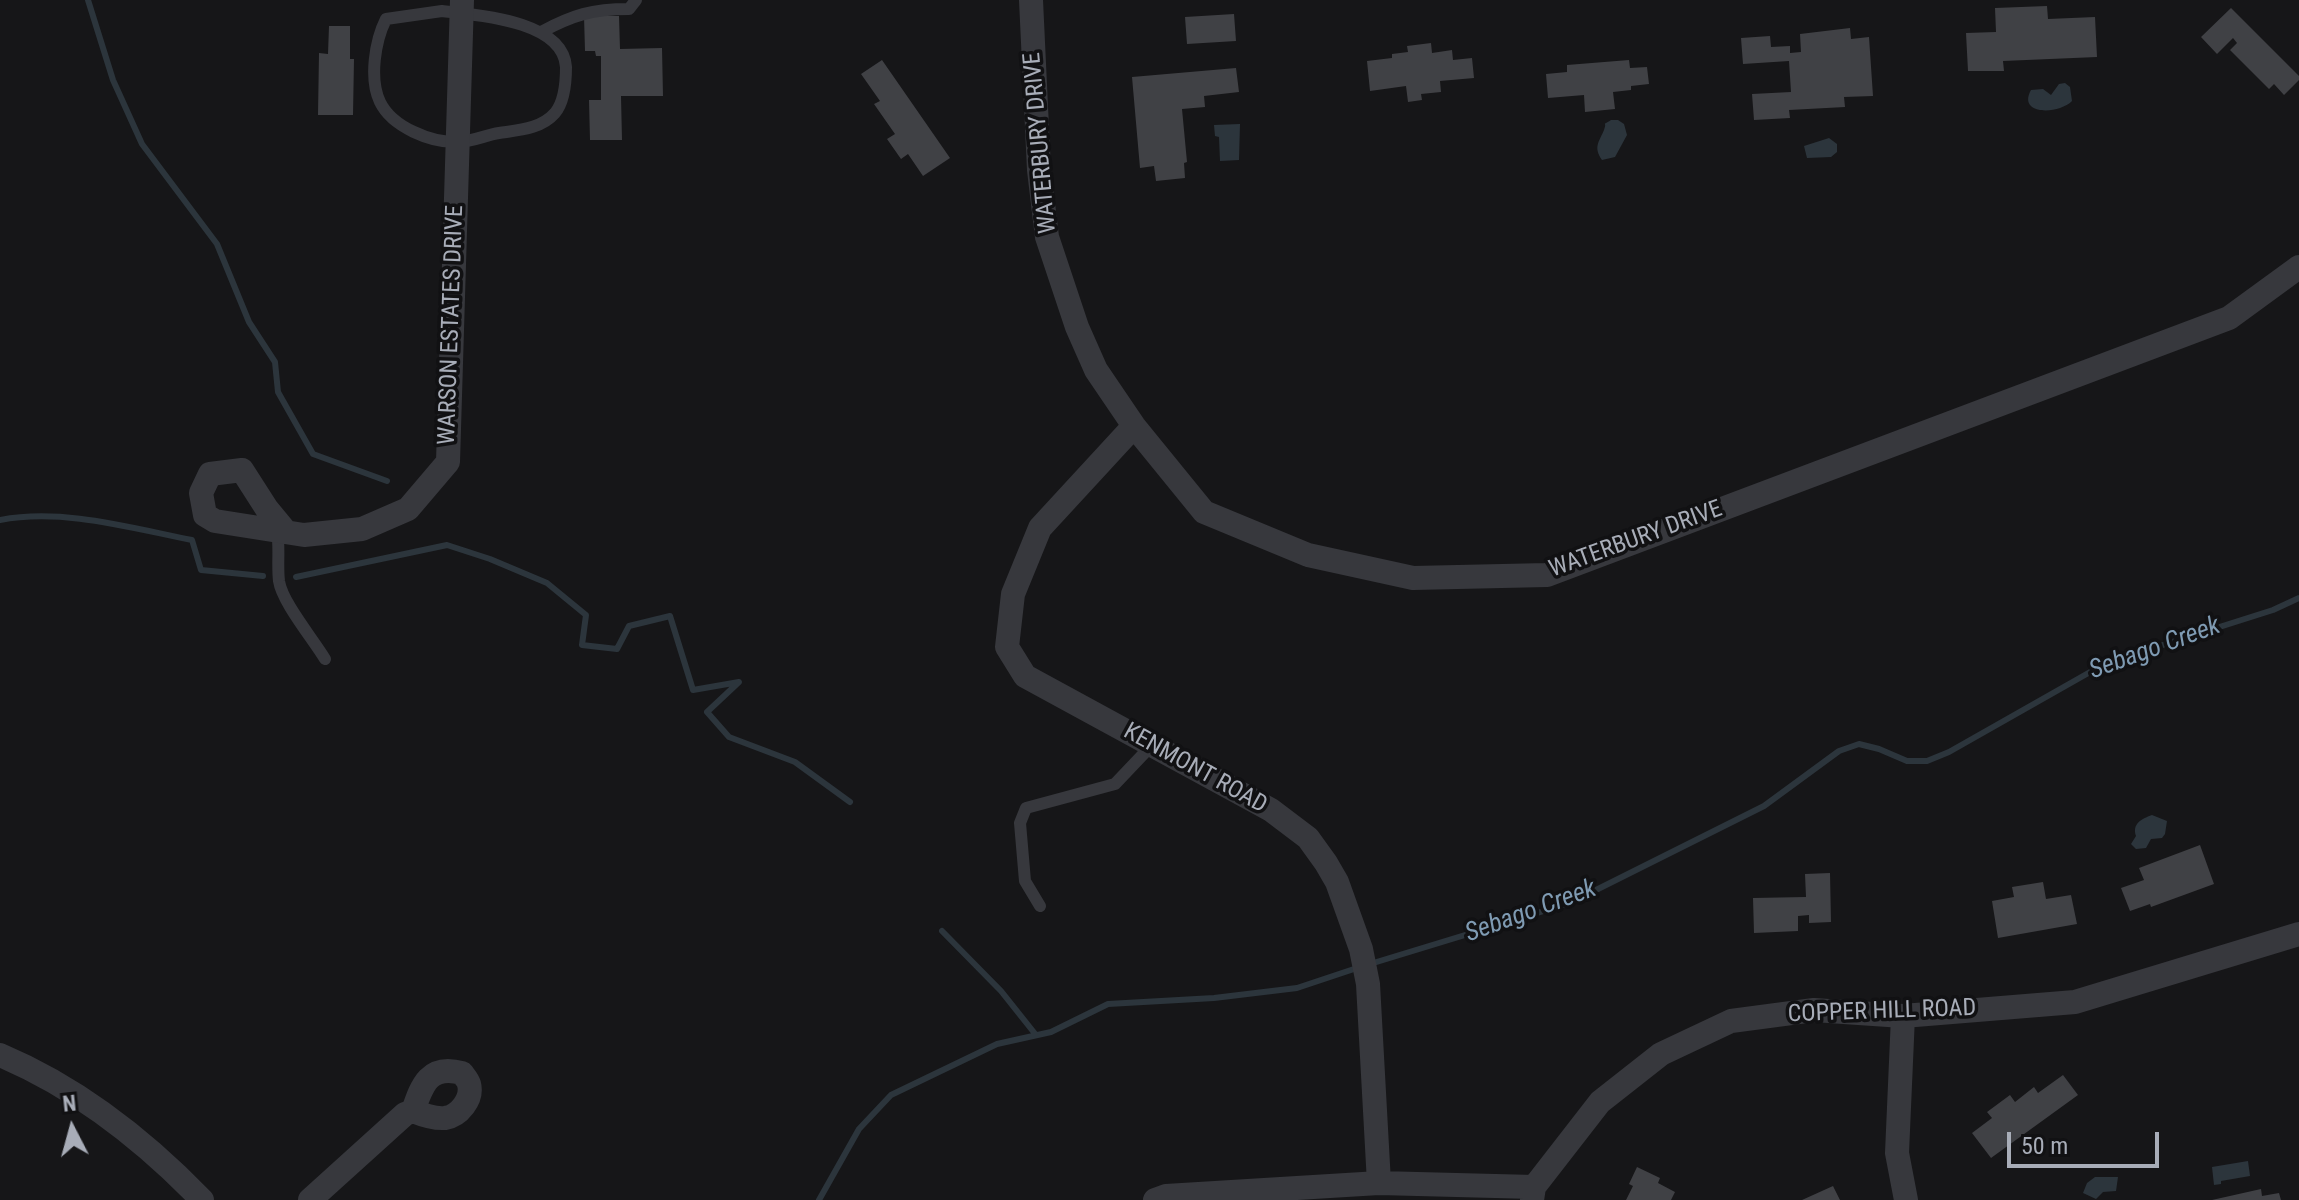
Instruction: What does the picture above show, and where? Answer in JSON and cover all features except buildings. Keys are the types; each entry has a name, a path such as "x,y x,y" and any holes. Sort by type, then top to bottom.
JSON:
{"street":[{"name":"WATERBURY DRIVE","path":"1031,0 1039,170 1047,237 1077,327 1096,370 1134,426 1204,512 1308,555 1413,578 1547,575 2229,318 2299,267"},
{"name":"WARSON ESTATES DRIVE","path":"282,531 304,535 362,529 408,509 448,462 462,7"},
{"name":"KENMONT ROAD","path":"1134,426 1040,528 1013,594 1007,647 1025,676 1271,810 1308,838 1337,882 1361,949 1368,984 1379,1183"},
{"name":"COPPER HILL ROAD","path":"1533,1193 1600,1102 1661,1054 1731,1021 1814,1010 1903,1016 2075,1002 2299,934"},
{"path":"1903,1016 1897,1153 1906,1200"},
{"path":"0,1055 22,1064 102,1112 178,1175 202,1200"},
{"path":"310,1200 405,1114 413,1111"},
{"path":"1155,1200 1166,1196 1379,1183 1533,1193"}],"lane":[{"path":"541,32 573,15 603,9 629,9 636,0"},
{"path":"462,7 535,27 555,44 565,60 567,84 556,112 536,127 458,142 421,136 395,120 380,104 374,84 378,35 386,19 462,7"},
{"path":"282,531 279,582 285,600 325,659"},
{"path":"1040,906 1025,881 1020,823 1026,808 1115,784 1152,745"}],"shaded area":[{"path":"2065,83 2070,87 2072,101 2066,106 2041,110 2030,104 2028,98 2031,90 2043,89 2051,95 2059,84"},
{"path":"1611,120 1624,124 1627,135 1615,157 1602,160 1598,145 1605,124"},
{"path":"1240,124 1239,160 1220,161 1219,137 1215,136 1214,125"},
{"path":"1829,138 1837,144 1837,152 1831,157 1807,158 1804,146"},
{"path":"2152,815 2167,821 2165,834 2162,838 2151,839 2146,848 2136,849 2131,844 2136,836 2136,825"},
{"path":"2248,1161 2250,1176 2214,1185 2212,1167"},
{"path":"2095,1177 2118,1177 2116,1191 2103,1192 2096,1199 2083,1193 2087,1183"}],"waterway":[{"path":"88,0 113,80 142,144 217,244 249,322 275,362 278,392 313,454 387,481"},
{"path":"0,520 48,516 72,518 192,540 201,570 263,576"},
{"path":"296,577 447,545 547,583 586,615 582,645 617,649 629,626 670,616 693,690 739,682 707,712 729,737 795,762 850,802"},
{"name":"Sebago Creek","path":"1370,964 1570,903 1764,806 1839,751 1859,744 1907,761 1927,761 1949,752 2106,663 2273,610 2299,598"},
{"path":"942,931 1001,991 1036,1035"},
{"name":"Sebago Creek","path":"819,1200 859,1129 891,1095 997,1044 1051,1032 1108,1004 1214,998 1297,988 1360,967"}]}
